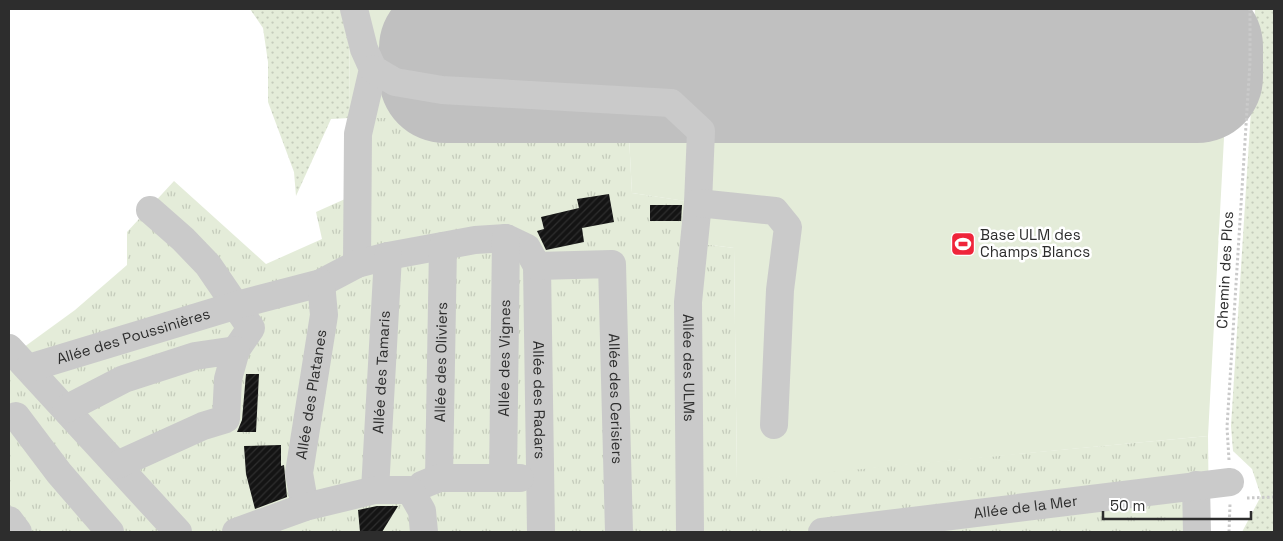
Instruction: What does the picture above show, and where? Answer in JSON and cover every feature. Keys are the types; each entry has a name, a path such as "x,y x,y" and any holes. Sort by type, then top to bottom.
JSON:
{"lane":[{"path":"354,9 364,49 373,69 358,134 358,264"},
{"name":"Allée des ULMs","path":"373,69 395,82 442,90 671,103 701,131 698,203 688,302 690,532"},
{"path":"698,203 775,212 788,227 780,290 774,425"},
{"path":"117,465 203,426 226,419 228,379 236,350 251,328 208,265 183,239 150,210"},
{"path":"506,238 527,248 537,266"},
{"name":"Allée des Poussinières","path":"29,368 236,305 321,283 358,264 388,256 443,246 506,238"},
{"name":"Allée des Vignes","path":"503,478 506,238"},
{"name":"Allée des Oliviers","path":"438,478 443,246"},
{"name":"Allée des Tamaris","path":"374,490 388,256"},
{"name":"Allée des Cerisiers","path":"537,266 612,264 619,532"},
{"name":"Allée des Radars","path":"537,266 541,532"},
{"name":"Allée des Platanes","path":"305,507 299,473 324,315 321,283"},
{"path":"9,348 178,532"},
{"path":"110,532 12,418 195,356 236,350"},
{"path":"236,532 305,507 374,490 410,490 438,478 539,478"},
{"path":"1196,485 1197,532"},
{"name":"Allée de la Mer","path":"822,532 1196,485 1230,490"},
{"path":"410,490 422,511 424,532"},
{"path":"9,520 18,532"}],"path":[{"name":"Chemin des Plos","path":"1229,532 1230,490 1227,427 1250,62 1250,9"},
{"path":"1230,490 1274,497"}],"green space":[{"path":"250,9 349,9 350,118 331,119 296,196 294,172 268,102 268,62 263,28"},
{"name":"Base ULM des Champs Blancs","path":"349,9 715,9 743,19 1230,26 1208,436 737,481 734,248 680,241 685,201 632,193 628,118 350,118"},
{"path":"715,9 1234,9 1230,26 743,19"},
{"path":"1255,9 1274,9 1274,532 1242,532 1261,496 1252,469 1233,451 1231,426 1253,78"},
{"path":"350,118 628,118 632,193 686,201 681,241 734,248 737,480 1208,436 1209,532 9,532 9,358 75,310 127,265 127,232 174,181 266,264 322,239 316,212 345,199"}],"building":[{"path":"609,194 614,222 582,228 584,242 546,250 537,231 544,229 541,217 579,208 577,199"},
{"path":"650,205 682,205 681,221 650,221"},
{"path":"246,374 259,374 256,432 237,432 242,420"},
{"path":"281,445 281,466 284,465 287,497 255,509 246,474 244,446"},
{"path":"377,506 398,506 382,532 360,532 358,510"}],"runway":[{"path":"1197,46 1197,77 445,77 445,48 1197,46"}],"place":[{"name":"Base ULM des Champs Blancs","path":"963,244"}]}
